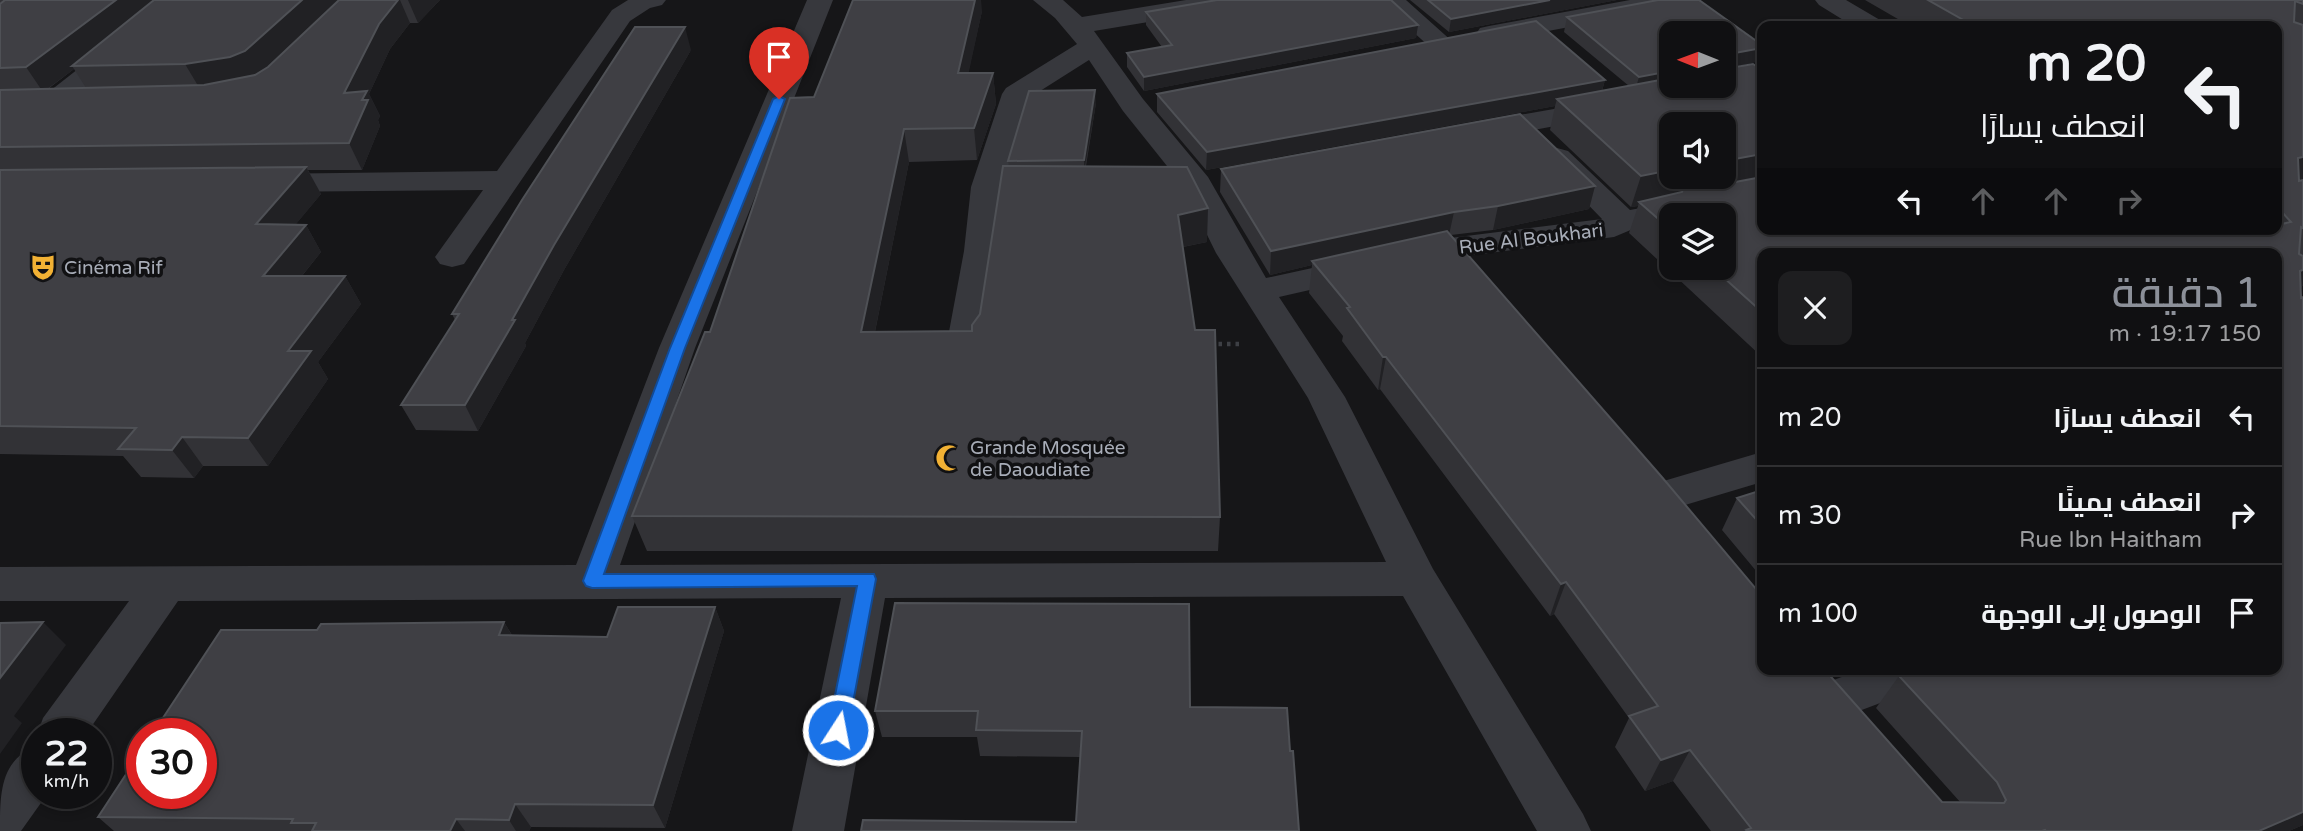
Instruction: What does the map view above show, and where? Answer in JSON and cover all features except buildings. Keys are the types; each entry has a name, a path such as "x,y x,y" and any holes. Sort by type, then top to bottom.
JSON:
{"street":[{"path":"93,103 38,104 183,0"},
{"path":"452,257 621,16 641,3 653,0"},
{"path":"592,581 677,348 820,0"},
{"path":"1046,0 1064,13 1147,102 1233,253 1326,397 1416,579 1565,831"},
{"path":"964,348 981,251 987,187 1016,94 1084,36 1233,0"},
{"path":"1391,0 1441,43"},
{"path":"1414,49 1441,43 1547,34 1671,0"},
{"path":"1828,0 1863,21"},
{"path":"1454,135 1629,105 1609,88"},
{"path":"1522,123 1623,221"},
{"path":"232,183 505,180"},
{"path":"987,187 1082,187"},
{"name":"Rue Al Boukhari","path":"1257,290 1450,248 1614,227 1623,221 1757,198"},
{"path":"1450,248 1477,279"},
{"path":"1692,528 1656,486 1757,468"},
{"path":"818,831 867,579"},
{"path":"0,584 1416,579"},
{"path":"71,718 167,582"},
{"path":"1836,700 1902,675"},
{"path":"0,819 21,789"}],"place":[{"name":"Cinéma Rif","path":"43,267"},
{"name":"Grande Mosquée de Daoudiate","path":"949,458"}],"route":[{"path":"779,99 677,348 592,581 867,579 838,730"}]}
